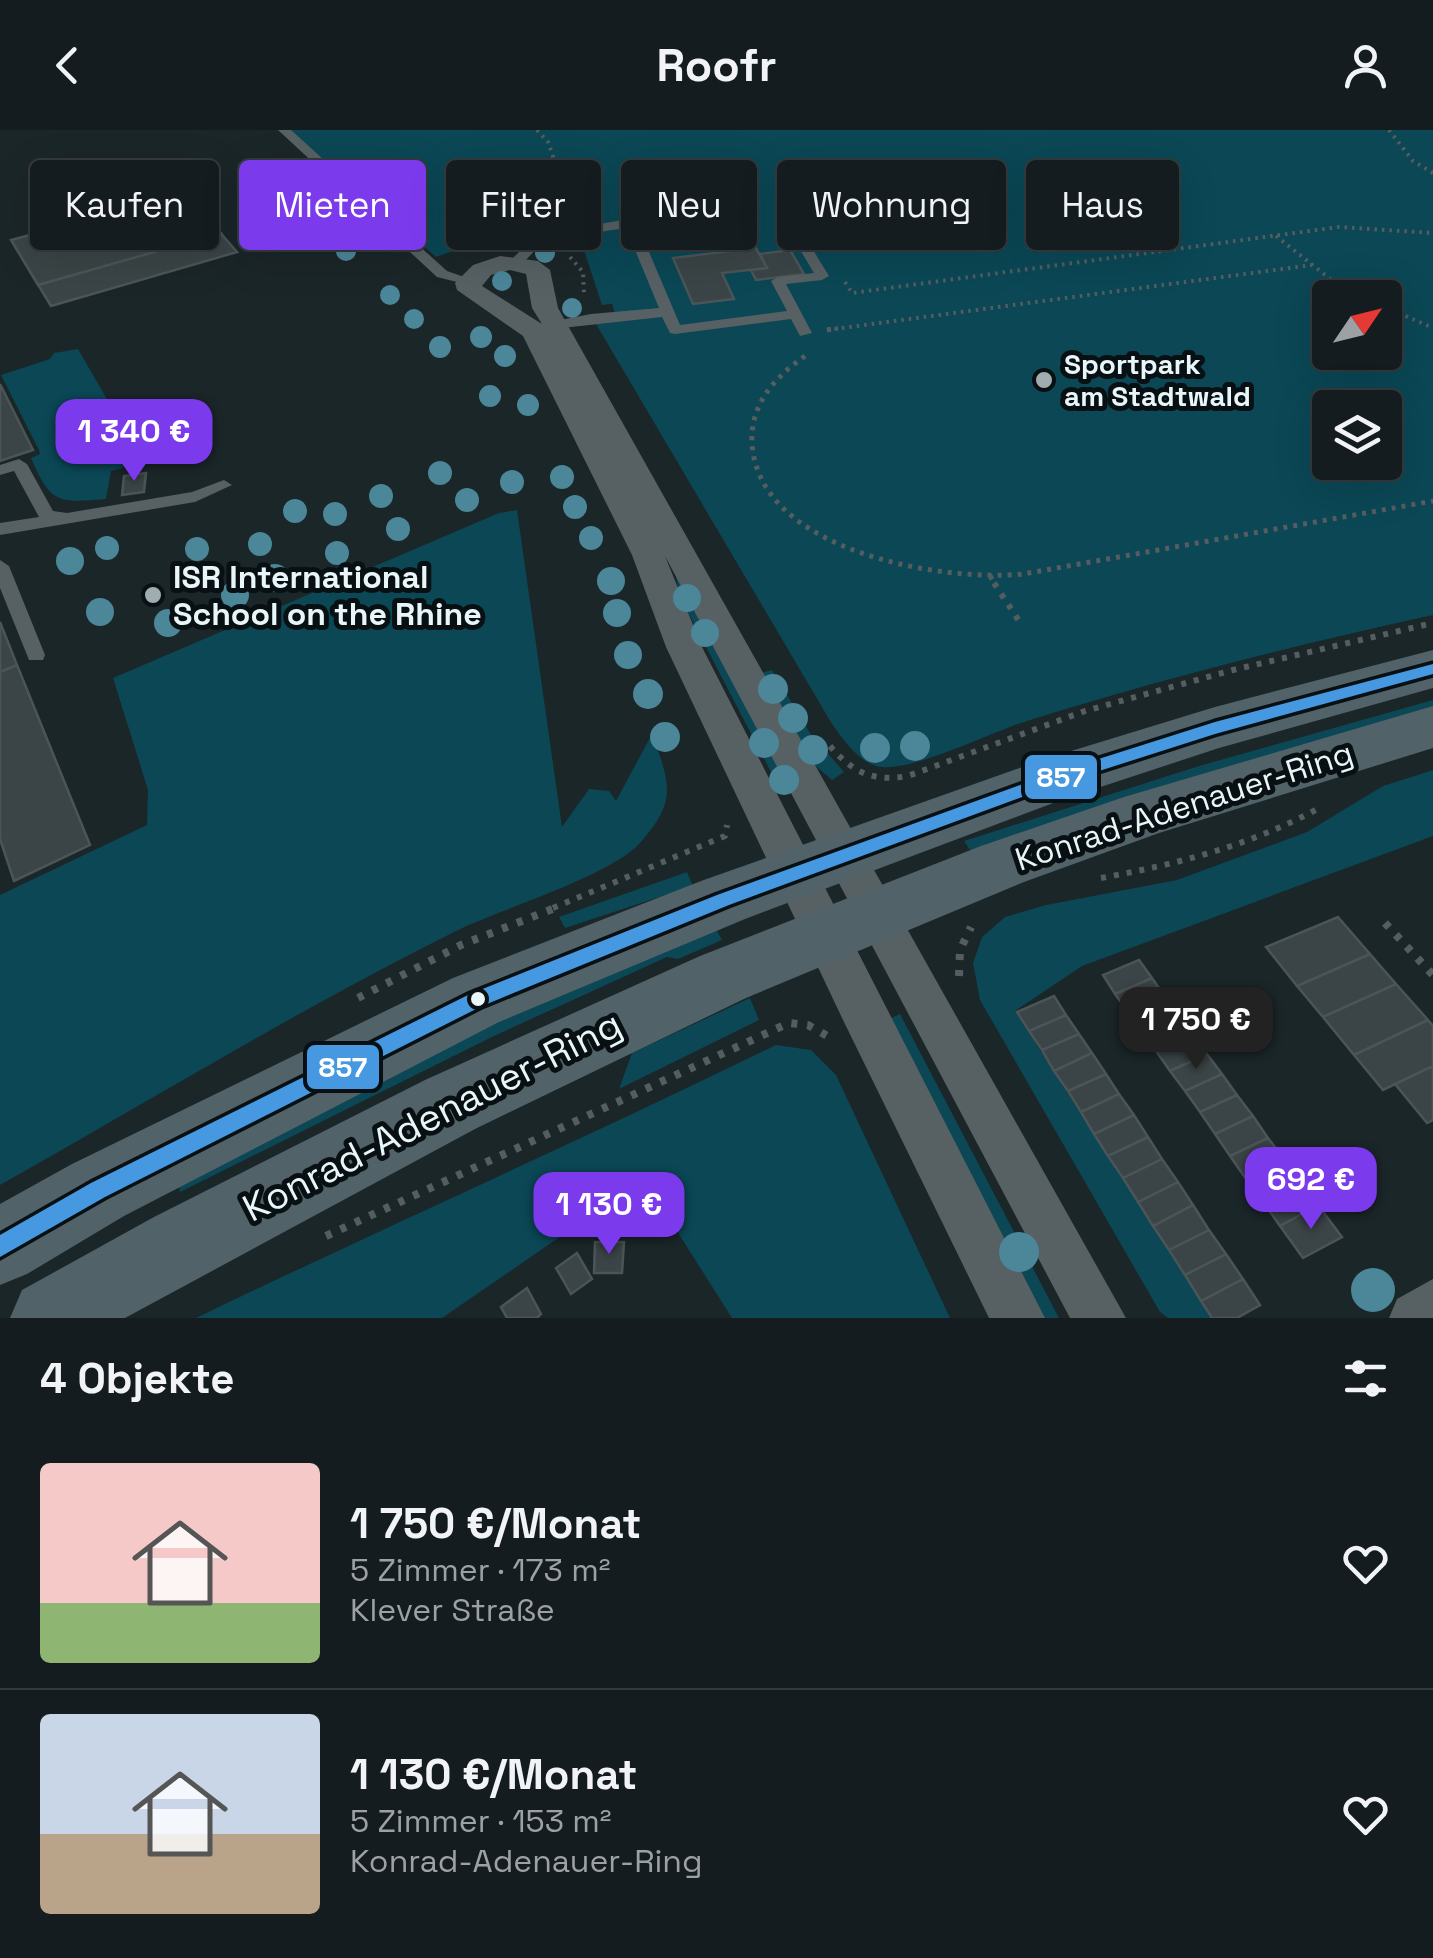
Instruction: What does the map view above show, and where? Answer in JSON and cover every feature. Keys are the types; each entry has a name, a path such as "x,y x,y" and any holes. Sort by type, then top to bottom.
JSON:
{"main road":[{"name":"Konrad-Adenauer-Ring","path":"50,1318 116,1278 514,1070 835,892 1046,782 1178,740 1433,669"},
{"name":"Konrad-Adenauer-Ring","path":"0,1247 98,1190 476,1000 835,892 1433,727"}],"street":[{"path":"544,327 476,296 468,282 486,267 516,262 538,270 546,308 544,327 664,551 835,892 1018,1318"},
{"path":"664,551 684,646 1099,1318"},
{"path":"1416,1318 1433,1306"}],"lane":[{"path":"284,130 442,274 468,282"},
{"path":"601,226 633,223 674,330 795,314"},
{"path":"516,262 528,250"},
{"path":"805,333 778,282 822,276 806,250"},
{"path":"544,327 666,312"},
{"path":"0,470 19,464 41,509 48,516 65,517"},
{"path":"0,530 196,497 224,484"},
{"path":"0,566 36,655"}],"path":[{"path":"537,130 548,142 555,160"},
{"path":"1389,130 1413,161 1433,173"},
{"path":"822,276 839,274 852,292 1339,227 1433,234"},
{"path":"1275,235 1331,280"},
{"path":"1312,265 805,333 814,350 773,380 754,414 752,452 768,486 801,519 846,547 902,566 990,576 1433,502"},
{"path":"1402,314 1433,328"},
{"path":"990,576 1019,620"},
{"path":"869,780 898,780 1032,727 1175,686 1433,623"},
{"path":"1094,880 1169,867 1290,825 1324,805"},
{"path":"957,966 964,934 974,923"},
{"path":"1386,923 1433,975"},
{"path":"318,1240 789,1023"}],"shaded area":[{"name":"Sportpark am Stadtwald","path":"290,130 1433,130 1433,615 1128,691 1027,721 914,763 874,765 853,751 832,724 596,324 617,320 612,304 602,305 584,250 601,250 601,160 446,160 446,250 456,250 436,257 426,248 426,160 324,160"},
{"path":"78,349 123,427 123,468 111,471 106,499 66,500 44,484 31,458 40,454 39,450 1,375 50,359 54,353"},
{"path":"517,510 562,827 589,789 609,791 616,801 652,734 667,791 652,828 640,843 605,868 456,931 398,961 0,1185 0,895 147,825 148,790 113,678 499,513"},
{"path":"679,576 797,791 783,795 680,597 676,577"},
{"path":"772,670 810,733 844,772 832,780 812,763 758,674"},
{"path":"1433,700 1433,710 974,856 964,841 1199,766"},
{"path":"1433,770 1433,836 1082,966 1015,1011 1212,1318 1168,1318 1160,1312 980,1000 973,963 982,937 1005,917 1046,905 1177,880 1307,832 1383,786"},
{"path":"687,872 693,886 565,928 559,917"},
{"path":"714,925 722,940 678,959 667,957 494,1036 180,1192 178,1180 490,1022"},
{"path":"750,998 759,1020 619,1089 632,1053"},
{"path":"900,1014 1059,1318 1044,1318 885,1021"},
{"path":"776,1045 811,1050 836,1075 950,1318 732,1318 644,1179 442,1318 196,1318 632,1114"}],"building":[{"path":"219,231 237,252 51,306 11,240 30,235 30,250 219,250"},
{"path":"30,235 30,250 161,250 38,285 11,240"},
{"path":"757,250 767,268 722,273 734,299 693,304 673,258"},
{"path":"790,250 804,274 756,280 751,270 767,268 760,254"},
{"path":"0,384 33,450 0,461"},
{"path":"146,473 144,492 122,495 124,476"},
{"path":"0,622 17,665 0,672"},
{"path":"17,665 90,845 14,881 0,839 0,672"},
{"path":"1338,917 1370,954 1297,986 1266,947"},
{"path":"1370,954 1396,984 1323,1017 1297,986"},
{"path":"1139,960 1152,978 1115,994 1103,975"},
{"path":"1152,978 1165,997 1128,1012 1115,994"},
{"path":"1396,984 1428,1020 1354,1055 1323,1017"},
{"path":"1054,996 1066,1015 1029,1031 1017,1012"},
{"path":"1165,997 1178,1015 1142,1032 1128,1012"},
{"path":"1066,1015 1079,1034 1042,1050 1029,1031"},
{"path":"1178,1015 1193,1034 1156,1051 1142,1032"},
{"path":"1428,1020 1433,1026 1433,1066 1383,1090 1354,1055"},
{"path":"1079,1034 1092,1053 1054,1071 1042,1050"},
{"path":"1193,1034 1207,1054 1170,1071 1156,1051"},
{"path":"1092,1053 1106,1074 1068,1091 1054,1071"},
{"path":"1207,1054 1222,1074 1185,1091 1170,1071"},
{"path":"1433,1066 1433,1120 1427,1123 1395,1084"},
{"path":"1106,1074 1119,1094 1081,1112 1068,1091"},
{"path":"1222,1074 1237,1095 1200,1112 1185,1091"},
{"path":"1119,1094 1134,1115 1094,1134 1081,1112"},
{"path":"1237,1095 1253,1116 1215,1134 1200,1112"},
{"path":"1134,1115 1148,1137 1108,1156 1094,1134"},
{"path":"1253,1116 1268,1138 1230,1156 1215,1134"},
{"path":"1148,1137 1162,1159 1123,1178 1108,1156"},
{"path":"1268,1138 1285,1160 1246,1179 1230,1156"},
{"path":"1162,1159 1178,1182 1138,1202 1123,1178"},
{"path":"1285,1160 1301,1183 1263,1202 1246,1179"},
{"path":"1178,1182 1193,1205 1153,1226 1138,1202"},
{"path":"1301,1183 1318,1205 1280,1226 1263,1202"},
{"path":"1193,1205 1209,1230 1169,1250 1153,1226"},
{"path":"1318,1205 1342,1237 1303,1258 1280,1226"},
{"path":"1209,1230 1226,1254 1185,1275 1169,1250"},
{"path":"595,1242 624,1242 622,1273 594,1273"},
{"path":"577,1253 592,1279 571,1294 556,1268"},
{"path":"1226,1254 1243,1279 1201,1301 1185,1275"},
{"path":"1243,1279 1260,1305 1237,1318 1212,1318 1201,1301"},
{"path":"527,1288 541,1314 537,1318 507,1318 501,1307"}],"transit line":[{"name":"857","path":"0,1247 98,1190 476,1000 723,900 1045,782 1215,728 1433,669"}],"place":[{"name":"Sportpark am Stadtwald","path":"1044,380"},
{"name":"ISR International School on the Rhine","path":"153,595"}]}
